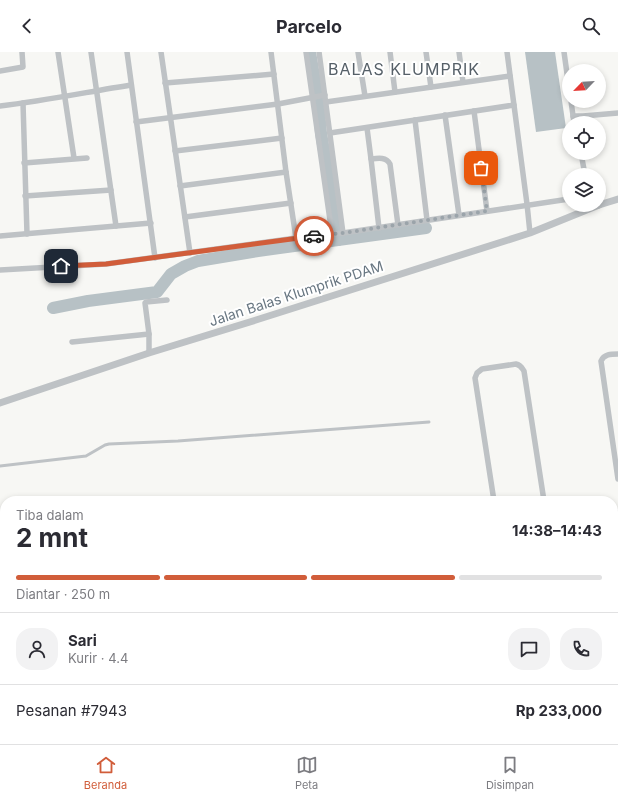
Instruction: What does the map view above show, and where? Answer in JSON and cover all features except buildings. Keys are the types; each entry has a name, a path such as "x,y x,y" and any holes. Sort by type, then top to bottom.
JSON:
{"street":[{"path":"0,71 23,67 22,52"},
{"path":"58,52 74,158"},
{"path":"91,52 116,226"},
{"path":"127,52 155,258"},
{"path":"161,52 190,253"},
{"path":"271,52 296,238"},
{"path":"306,52 319,96 326,102 342,234"},
{"path":"319,52 319,96 334,234"},
{"path":"358,52 364,96"},
{"path":"390,52 395,92"},
{"path":"426,52 431,87"},
{"path":"459,52 463,82"},
{"path":"507,52 528,207 530,233"},
{"path":"564,52 566,64"},
{"path":"165,83 274,74"},
{"path":"326,102 510,76"},
{"path":"0,106 65,97 131,85"},
{"path":"136,122 278,104 319,96"},
{"path":"23,103 27,234"},
{"path":"330,133 514,105"},
{"path":"572,108 574,116"},
{"path":"474,111 487,211"},
{"path":"583,116 618,113"},
{"path":"445,116 459,215"},
{"path":"415,120 427,220"},
{"path":"367,128 379,228"},
{"path":"175,151 282,138"},
{"path":"24,163 87,158"},
{"path":"371,159 384,158 390,164 398,225"},
{"path":"180,186 286,172"},
{"path":"25,196 111,190"},
{"name":"Jalan Balas Klumprik PDAM","path":"606,202 618,199"},
{"path":"0,270 106,264 155,258 296,238 342,234 459,215 528,207 562,200"},
{"path":"185,217 291,202"},
{"name":"Jalan Balas Klumprik PDAM","path":"0,403 149,353 530,233 581,212"},
{"path":"0,236 151,223"},
{"path":"149,353 149,334 145,303 167,300"},
{"path":"72,342 149,334"},
{"path":"618,354 605,356 601,361 618,479"},
{"path":"493,496 475,378 477,373 482,369 516,364 519,364 524,371 543,496"}],"lane":[{"path":"0,466 86,456 109,444 178,441 429,422"}],"shaded area":[{"path":"525,52 555,52 564,116 562,116 562,129 536,132"}],"waterway":[{"path":"310,52 338,240"},
{"path":"53,308 88,301 157,292 171,274 198,261 258,251 426,228"}],"way so far":[{"path":"314,236 487,211 481,168"}],"district":[{"name":"BALAS KLUMPRIK","path":"404,69"}],"route":[{"path":"61,266 106,264 314,236"}]}
